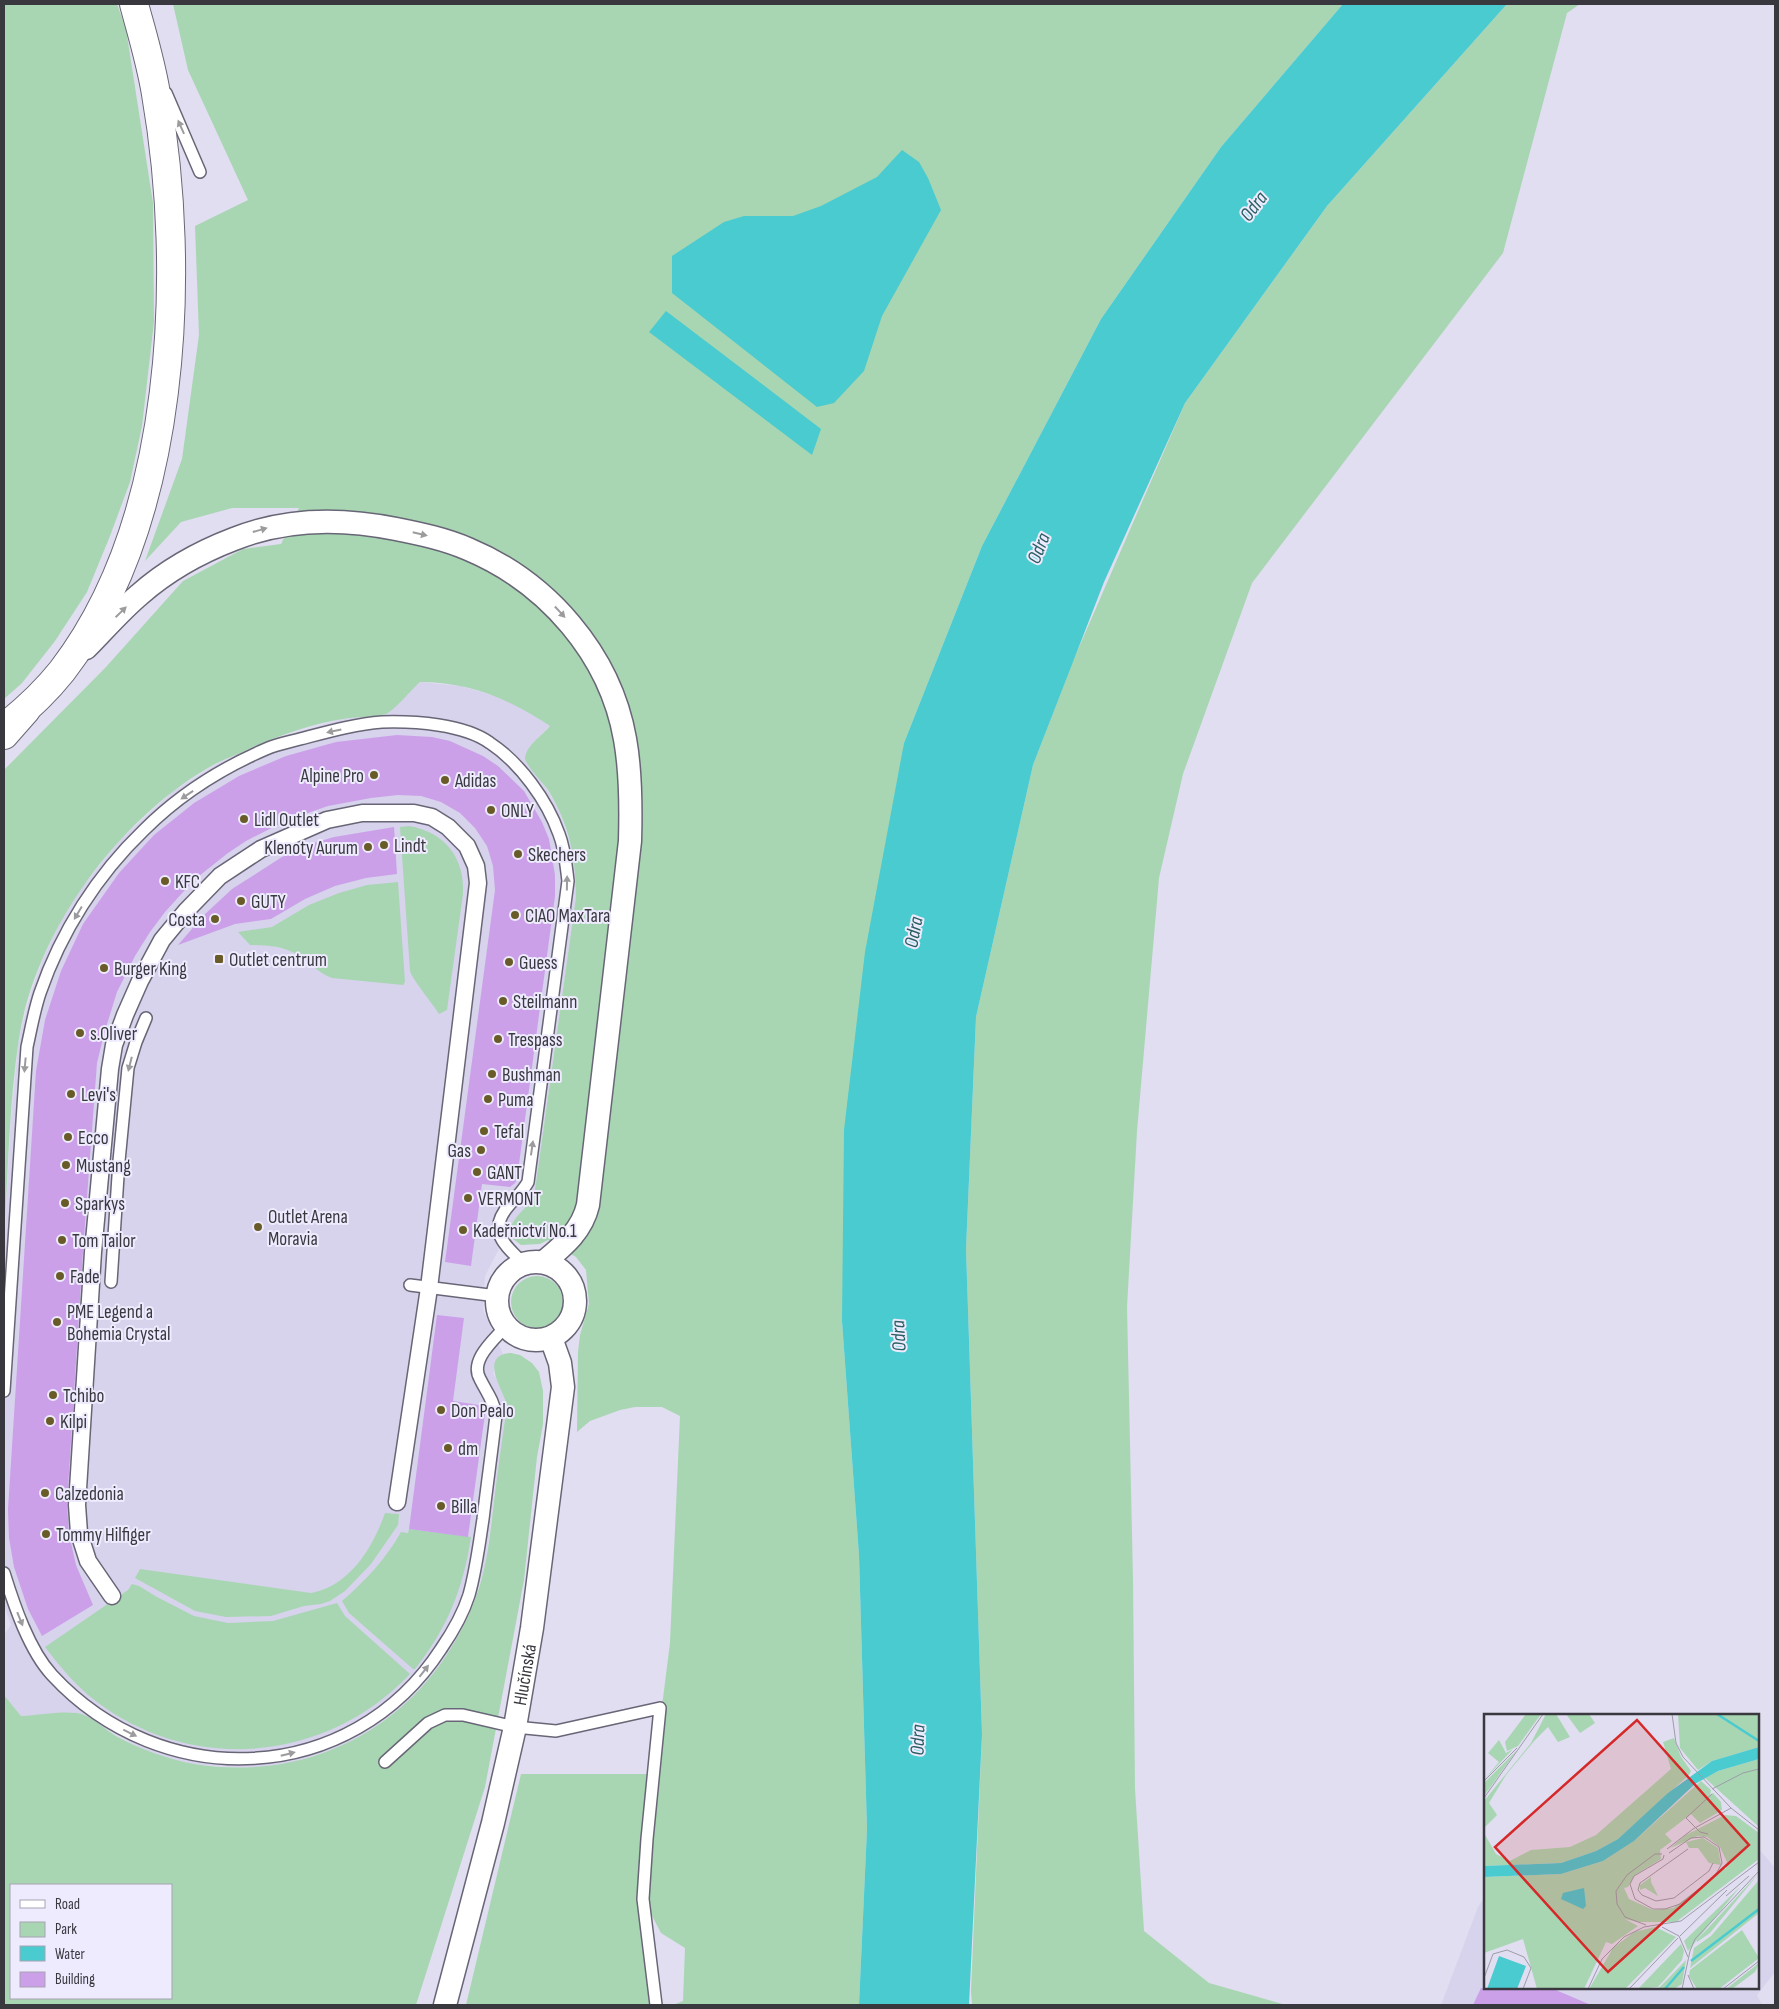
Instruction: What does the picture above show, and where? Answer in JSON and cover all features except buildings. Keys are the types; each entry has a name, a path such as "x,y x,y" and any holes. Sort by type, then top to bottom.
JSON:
{"highway":[{"path":"4,735 62,671 92,623 116,576 135,527 148,478 158,427 169,323 170,219 156,95 134,4"},
{"path":"4,727 26,710"}],"street":[{"path":"62,671 140,594 170,571 205,552 242,536 266,528 308,522 369,524 394,528 469,549 527,582 555,606 571,624 601,669 620,720 628,756 631,815 628,861 588,1205 584,1218 575,1233 534,1263 509,1273 503,1280 497,1296 499,1312 506,1326 512,1332 527,1340 535,1341 551,1338 568,1324 574,1312 576,1297 572,1283 563,1272 534,1263"},
{"path":"112,1596 88,1561 79,1533 77,1505 92,1252 114,1045 140,981 162,940 186,911 220,876 261,849 327,820 362,813 397,812 432,817 448,827 467,846 476,866 478,882 468,978 429,1288 397,1502"},
{"name":"Hlučínská","path":"445,2005 495,1814 515,1727 535,1608 562,1401 563,1374 551,1338"}],"lane":[{"path":"146,49 200,172"},
{"path":"4,1391 27,1047 40,993 70,927 90,892 115,859 138,835 179,800 220,772 267,748 317,735 382,722 429,724 463,731 490,743 518,768 537,790 559,834 568,881 528,1182 502,1214 497,1229 502,1241 534,1263"},
{"path":"112,1282 119,1161 128,1068 146,1018"},
{"path":"410,1285 497,1296"},
{"path":"4,1573 24,1629 51,1674 92,1711 143,1739 194,1755 250,1760 297,1752 346,1736 380,1715 419,1678 441,1650 455,1626 468,1597 476,1564 496,1415 494,1401 478,1377 477,1367 481,1357 506,1326"},
{"path":"385,1762 428,1723 445,1715 463,1715 515,1727 556,1732 660,1708 643,1899 656,2005"}],"shaded area":[{"name":"Outlet Arena Moravia","path":"420,682 460,686 503,698 550,726 532,744 528,765 545,786 559,810 573,851 576,875 576,897 534,1197 512,1223 485,1276 483,1310 503,1354 497,1360 493,1373 504,1393 507,1405 485,1567 474,1601 450,1653 433,1675 404,1706 365,1734 339,1747 298,1761 265,1767 242,1768 192,1764 140,1748 78,1713 21,1716 4,1695 4,1635 11,1625 4,1605 4,1240 11,1119 19,1037 43,959 61,920 83,886 119,841 171,793 215,765 266,741 343,719 385,714"},
{"path":"1759,1849 1775,1868 1775,1972 1757,1995 1762,2005 1441,2005 1478,1907 1484,1898 1484,1989 1759,1989"}],"green space":[{"path":"4,4 117,4 126,29 153,203 154,322 142,426 130,482 110,536 87,592 55,641 22,683 4,699"},
{"path":"173,4 1343,4 1221,147 1101,319 982,546 904,743 842,1321 859,1555 867,1829 859,2005 673,2005 683,2001 685,1948 661,1933 644,1900 656,2005 466,2005 521,1774 653,1774 653,1777 670,1643 680,1416 662,1407 635,1407 620,1410 590,1421 577,1432 578,1352 580,1335 589,1304 586,1270 576,1257 548,1240 540,1244 521,1245 513,1239 509,1230 534,1197 576,897 575,868 566,828 548,790 525,759 531,745 550,726 504,700 488,694 456,685 420,682 399,704 386,714 331,721 296,730 215,764 180,786 147,814 116,845 88,880 63,918 43,957 28,997 19,1038 13,1088 4,1240 4,770 106,667 183,581 243,549 281,544 299,508 232,508 181,522 145,561 182,459 199,335 195,226 248,200 188,70"},
{"path":"1507,4 1580,4 1567,13 1503,253 1252,583 1183,774 1159,878 1137,1131 1127,1307 1135,1789 1144,1931 1209,1983 1286,2005 972,2005 971,1991 982,1734 966,1249 976,1017 1033,765 1073,661 1185,403 1327,206"},
{"path":"409,826 433,834 450,849 456,858 463,881 463,894 447,1010 439,1014 410,971 400,827"},
{"path":"398,882 405,982 403,985 332,978 288,950 250,945 238,932 272,927 309,905 339,893 367,885"},
{"path":"537,1276 547,1278 555,1284 561,1292 563,1302 561,1312 555,1320 547,1326 537,1328 527,1326 519,1320 513,1312 511,1302 513,1292 519,1284 527,1278"},
{"path":"511,1353 520,1355 532,1363 539,1372 543,1391 543,1424 537,1457 524,1580 485,1787 416,2005 4,2005 4,1695 21,1716 63,1712 82,1714 116,1736 135,1745 154,1753 194,1764 242,1768 288,1763 330,1750 370,1730 405,1704 435,1671 460,1632 479,1588 488,1549 507,1405 495,1374 494,1366 496,1360 501,1355"},
{"path":"385,1513 399,1514 398,1525 371,1564 345,1591 330,1601 321,1604 304,1606 271,1616 226,1617 195,1611 135,1578 140,1569 311,1593 325,1589 348,1574 367,1551"},
{"path":"409,1529 471,1537 464,1574 452,1607 437,1638 415,1669 349,1613 342,1601 374,1569 389,1551 401,1532 408,1533"},
{"path":"132,1584 194,1616 228,1623 273,1621 337,1603 345,1616 410,1674 375,1704 337,1727 296,1742 253,1749 210,1748 167,1738 126,1721 88,1695 65,1672 45,1647 128,1590"}],"water":[{"name":"Odra","path":"1343,4 1507,4 1327,206 1185,403 1104,582 1033,765 976,1017 966,1249 982,1734 969,2005 859,2005 867,1829 859,1555 842,1321 844,1130 865,952 904,743 982,546 1101,319 1221,147"},
{"path":"902,150 919,162 928,178 941,210 882,316 864,371 834,403 817,407 672,293 672,256 724,222 744,216 793,216 821,206 877,177"},
{"path":"666,311 821,429 812,455 649,332"}],"place":[{"name":"Alpine Pro","path":"374,775"},
{"name":"Adidas","path":"445,780"},
{"name":"ONLY","path":"491,810"},
{"name":"Lidl Outlet","path":"244,819"},
{"name":"Lindt","path":"384,845"},
{"name":"Klenoty Aurum","path":"368,847"},
{"name":"Skechers","path":"518,854"},
{"name":"KFC","path":"165,881"},
{"name":"GUTY","path":"241,901"},
{"name":"CIAO MaxTara","path":"515,915"},
{"name":"Costa","path":"215,919"},
{"name":"Outlet centrum","path":"219,959"},
{"name":"Guess","path":"509,962"},
{"name":"Burger King","path":"104,968"},
{"name":"Steilmann","path":"503,1001"},
{"name":"s.Oliver","path":"80,1033"},
{"name":"Trespass","path":"498,1039"},
{"name":"Bushman","path":"492,1074"},
{"name":"Levi's","path":"71,1094"},
{"name":"Puma","path":"488,1099"},
{"name":"Tefal","path":"484,1131"},
{"name":"Ecco","path":"68,1137"},
{"name":"Gas","path":"481,1150"},
{"name":"Mustang","path":"66,1165"},
{"name":"GANT","path":"477,1172"},
{"name":"VERMONT","path":"468,1198"},
{"name":"Sparkys","path":"65,1203"},
{"name":"Outlet Arena Moravia","path":"258,1227"},
{"name":"Kadeřnictví No.1","path":"463,1230"},
{"name":"Tom Tailor","path":"62,1240"},
{"name":"Fade","path":"60,1276"},
{"name":"PME Legend a Bohemia Crystal","path":"57,1322"},
{"name":"Tchibo","path":"53,1395"},
{"name":"Don Pealo","path":"441,1410"},
{"name":"Kilpi","path":"50,1421"},
{"name":"dm","path":"448,1448"},
{"name":"Calzedonia","path":"45,1493"},
{"name":"Billa","path":"441,1506"},
{"name":"Tommy Hilfiger","path":"46,1534"}]}
